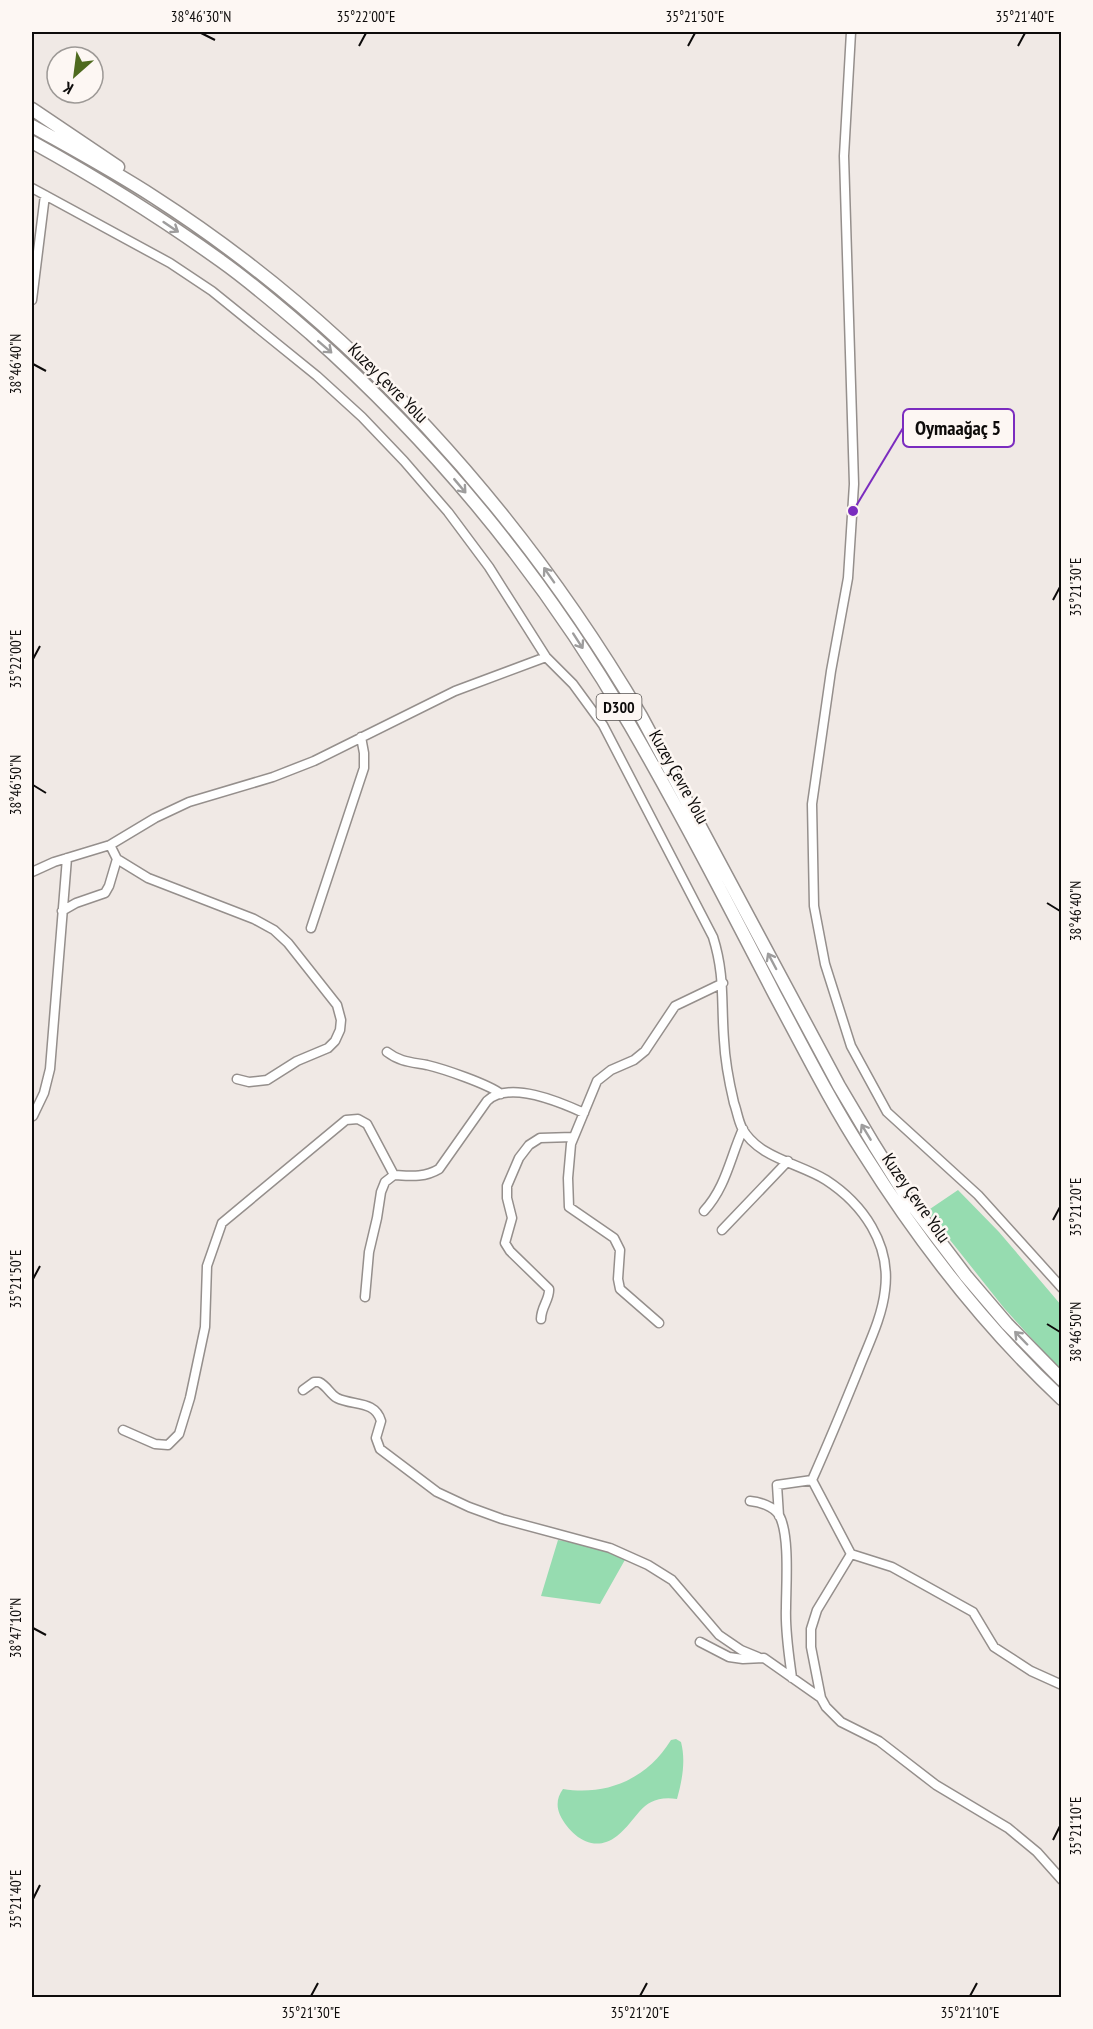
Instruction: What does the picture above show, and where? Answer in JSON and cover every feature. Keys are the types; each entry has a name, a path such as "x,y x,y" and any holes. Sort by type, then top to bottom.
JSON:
{"highway":[{"path":"32,109 154,191 229,250"},
{"name":"Kuzey Çevre Yolu","path":"32,126 154,197 229,250 297,304 398,398 467,472 541,564 606,658 641,716 839,1086 898,1183 966,1276 1006,1324 1062,1380"},
{"name":"Kuzey Çevre Yolu","path":"32,142 142,208 223,263 354,372 391,408 457,481 526,568 577,638 631,726 828,1095 898,1207 956,1285 996,1332 1062,1399"},
{"path":"32,150 142,208"}],"street":[{"path":"851,32 844,156 854,484 848,578 831,671 812,804 814,906 825,964 851,1046 887,1112 978,1195 1062,1288"},
{"path":"32,188 192,276 232,306 340,396 404,460 448,512 509,596 546,657 585,699 611,738 709,926 719,958 723,983 725,1058 737,1115 743,1129 763,1150 825,1179 845,1194 858,1206 870,1223 879,1243 886,1275 883,1299 870,1342 812,1480"},
{"path":"32,300 45,195"},
{"path":"32,872 110,845 168,811 206,796 294,770 455,691 546,657"},
{"path":"311,928 364,768 361,737"},
{"path":"110,845 117,859 148,878 266,924 288,943 337,1005 341,1020 340,1030 335,1041 328,1048 297,1061 267,1080 255,1082 237,1079"},
{"path":"33,1116 44,1093 50,1069 67,858"},
{"path":"62,911 76,903 105,893 117,859"},
{"path":"659,1323 620,1289 618,1279 620,1250 614,1238 569,1208 568,1178 571,1144 597,1081 611,1070 634,1060 645,1052 675,1006 723,983"},
{"path":"387,1052 408,1063 426,1065 485,1085 501,1094"},
{"path":"365,1297 369,1252 385,1182 394,1175 421,1176 439,1169 487,1101 501,1094 520,1093 537,1096 584,1113"},
{"path":"123,1430 155,1444 168,1445 179,1434 190,1398 205,1327 207,1266 222,1223 350,1119 358,1119 367,1124 394,1175"},
{"path":"704,1211 725,1181 743,1129"},
{"path":"542,1319 543,1307 550,1294 549,1289 510,1251 505,1243 512,1218 507,1186 519,1158 532,1142 544,1137 573,1137"},
{"path":"722,1230 788,1161"},
{"path":"303,1390 314,1382 320,1382 337,1398 368,1405 375,1409 381,1421 376,1438 380,1449 437,1492 485,1514 610,1548 660,1572 672,1580 719,1635 741,1650 764,1658 821,1698"},
{"path":"792,1678 786,1624 788,1578 777,1485 812,1480"},
{"path":"812,1480 851,1554 892,1567 973,1612 994,1647 1031,1671 1062,1685"},
{"path":"750,1501 766,1505 779,1516"},
{"path":"851,1554 817,1610 811,1629 811,1647 821,1698 830,1713 840,1722 879,1741 936,1785 1018,1835 1062,1880"},
{"path":"700,1642 729,1657 743,1659 758,1657"}],"green space":[{"path":"958,1190 999,1232 1061,1305 1061,1371 1004,1308 927,1211"},
{"path":"558,1540 595,1547 626,1558 600,1604 541,1596"},
{"path":"676,1739 681,1742 683,1756 683,1771 677,1799 665,1798 648,1804 617,1836 608,1841 592,1843 570,1830 558,1808 558,1798 563,1789 595,1790 624,1782 650,1765 671,1740"}],"place":[{"name":"Oymaağaç 5","path":"853,511"}]}
